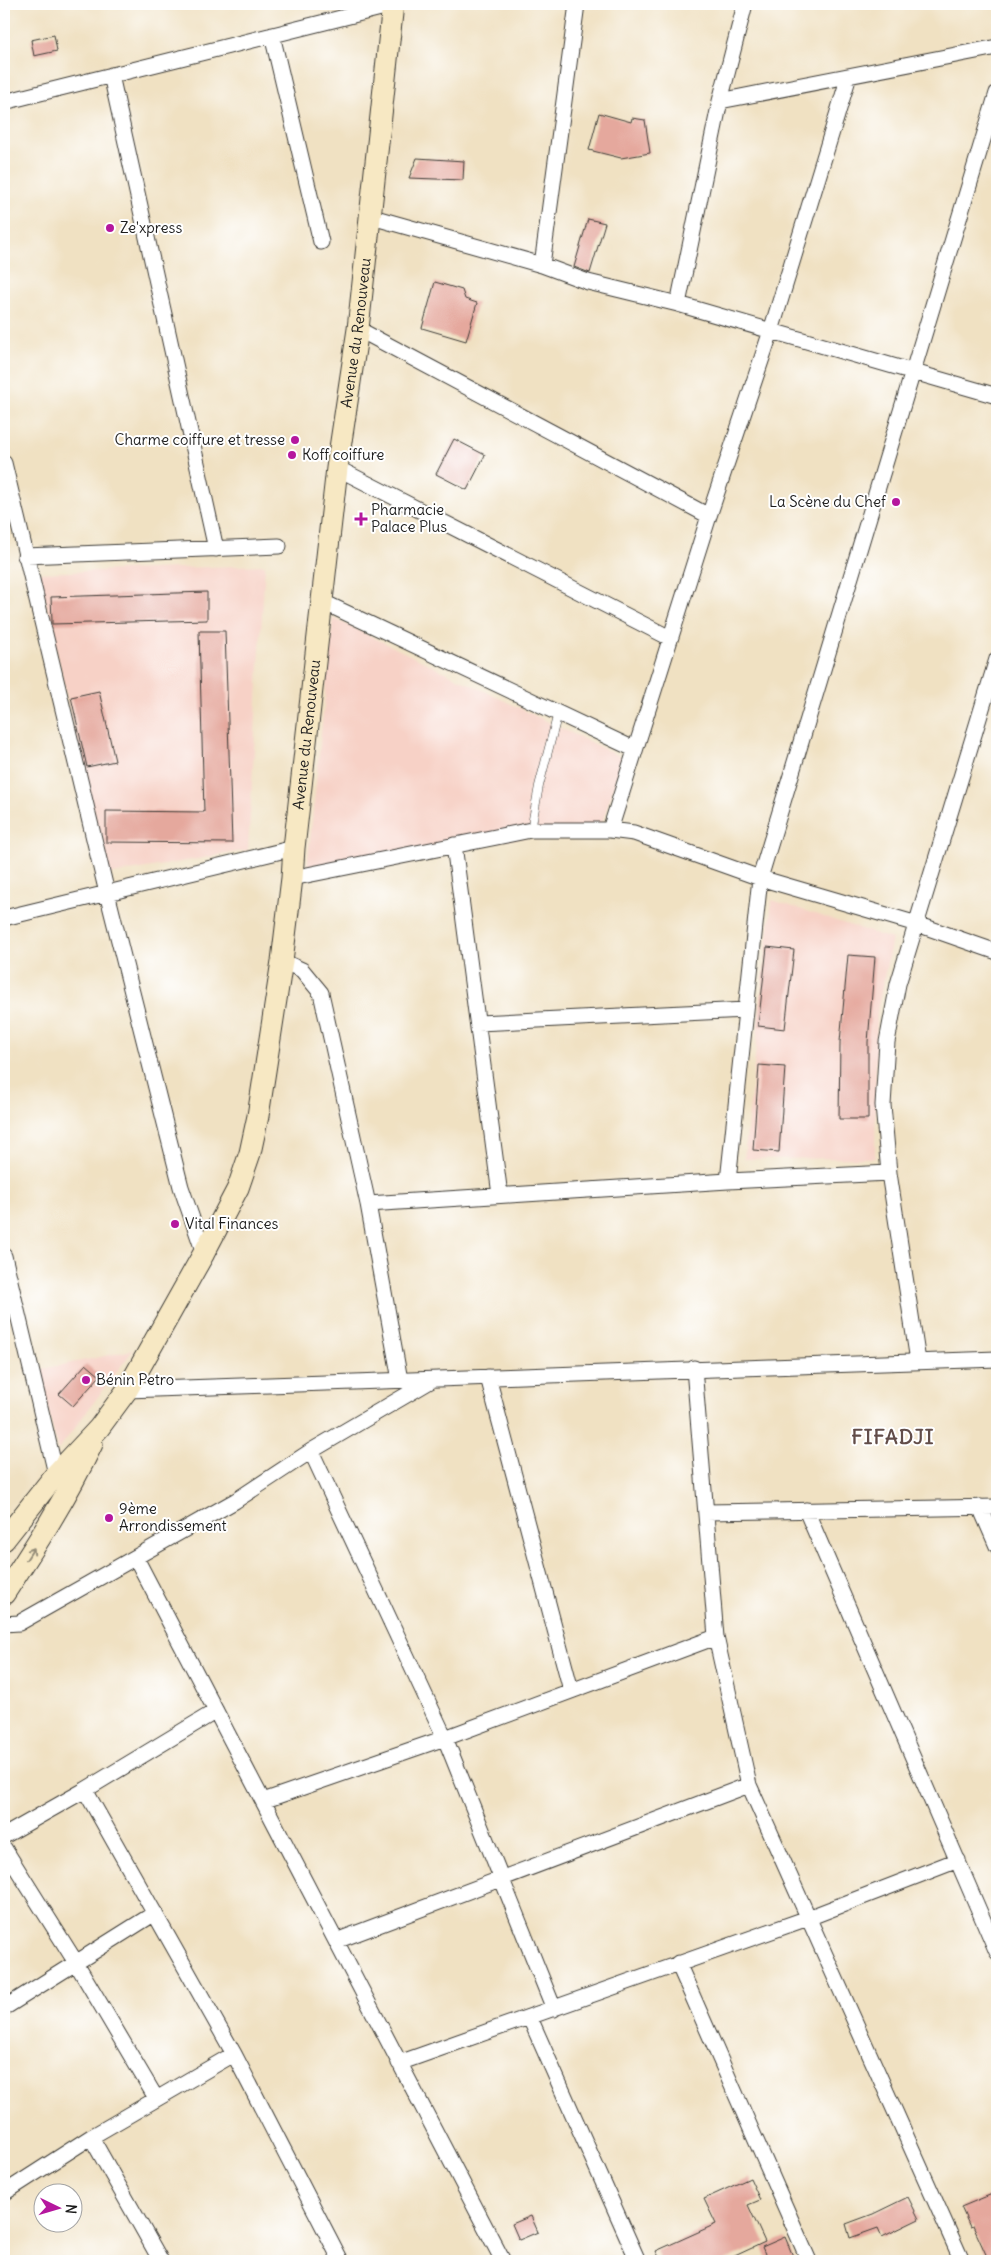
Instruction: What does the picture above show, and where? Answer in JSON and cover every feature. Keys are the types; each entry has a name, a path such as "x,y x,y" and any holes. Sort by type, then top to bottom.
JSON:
{"main road":[{"name":"Avenue du Renouveau","path":"4,1540 56,1474 99,1428 127,1390 204,1253 238,1188 250,1153 258,1116 282,960 337,468 358,329 372,217 393,4"},
{"name":"Avenue du Renouveau","path":"4,1594 74,1483 99,1428"}],"street":[{"path":"4,102 393,4"},
{"path":"542,265 577,4"},
{"path":"678,304 720,101 746,4"},
{"path":"272,35 320,242"},
{"path":"720,101 997,47"},
{"path":"111,75 216,549"},
{"path":"610,830 709,516 771,331 850,76"},
{"path":"728,1181 760,878 997,93"},
{"path":"372,217 542,265 588,282 678,304 997,396"},
{"path":"358,329 709,516"},
{"path":"4,463 107,893 181,1187 204,1253"},
{"path":"337,468 670,638"},
{"path":"25,556 278,546"},
{"path":"321,601 558,712 634,750"},
{"path":"918,1361 889,1173 884,1105 887,1042 898,984 997,659"},
{"path":"292,878 531,830 610,830 634,833 760,878 917,924 997,952"},
{"path":"454,846 500,1195"},
{"path":"4,918 294,848"},
{"path":"282,960 302,970 321,993 368,1204 400,1380"},
{"path":"478,1023 746,1010"},
{"path":"368,1204 728,1181 889,1173"},
{"path":"4,1256 56,1474"},
{"path":"127,1390 997,1358"},
{"path":"694,1368 716,1637 748,1785 962,2261"},
{"path":"488,1377 571,1690"},
{"path":"4,1624 19,1623 236,1501 311,1452 433,1379"},
{"path":"311,1452 445,1738 554,2009"},
{"path":"980,1507 997,1546"},
{"path":"706,1512 997,1507"},
{"path":"806,1510 997,1952"},
{"path":"136,1558 503,2261"},
{"path":"263,1801 445,1738 716,1637"},
{"path":"4,1836 86,1790 216,1711"},
{"path":"336,1941 748,1785"},
{"path":"86,1790 234,2054 341,2261"},
{"path":"4,1848 75,1961 156,2098"},
{"path":"399,2063 808,1918 958,1860"},
{"path":"4,2008 75,1961 155,1913"},
{"path":"678,1964 810,2261"},
{"path":"530,2018 638,2261"},
{"path":"4,2193 91,2136 234,2054"},
{"path":"91,2136 161,2261"}],"lane":[{"path":"531,830 539,786 558,712"}],"shaded area":[{"path":"265,565 248,850 107,875 39,573"},
{"path":"333,618 623,758 601,826 307,870"},
{"path":"772,900 892,939 877,1012 875,1158 744,1159"},
{"path":"133,1350 58,1450 38,1370"}],"building":[{"path":"54,35 57,51 34,56 31,40"},
{"path":"599,113 631,122 632,118 645,120 650,153 621,158 589,150"},
{"path":"417,158 464,161 463,180 409,178"},
{"path":"588,219 605,223 590,273 574,267"},
{"path":"435,282 462,290 465,299 477,303 466,341 422,328"},
{"path":"454,439 485,455 467,490 436,474"},
{"path":"207,592 207,620 52,624 51,597"},
{"path":"199,631 225,631 232,843 106,842 106,811 204,812"},
{"path":"99,691 115,761 87,767 71,697"},
{"path":"767,947 794,950 785,1029 758,1026"},
{"path":"848,955 875,957 868,1042 868,1119 839,1119 840,1042"},
{"path":"759,1065 785,1067 779,1152 753,1150"},
{"path":"86,1364 100,1376 73,1406 59,1394"},
{"path":"750,2178 760,2200 748,2205 765,2242 724,2261 661,2261 656,2251 716,2224 704,2199"},
{"path":"997,2192 997,2261 989,2261 973,2226 970,2227 961,2207"},
{"path":"908,2197 919,2219 882,2237 878,2228 850,2238 846,2224 873,2214"},
{"path":"531,2216 538,2232 519,2240 512,2224"},
{"path":"785,2237 795,2261 768,2261 762,2247"}],"place":[{"name":"Ze'xpress","path":"110,228"},
{"name":"Charme coiffure et tresse","path":"295,440"},
{"name":"Koff coiffure","path":"292,455"},
{"name":"La Scène du Chef","path":"896,502"},
{"name":"Pharmacie Palace Plus","path":"361,519"},
{"name":"Vital Finances","path":"175,1224"},
{"name":"Bénin Petro","path":"86,1380"},
{"name":"9ème Arrondissement","path":"109,1518"}],"district":[{"name":"FIFADJI","path":"893,1437"}]}
